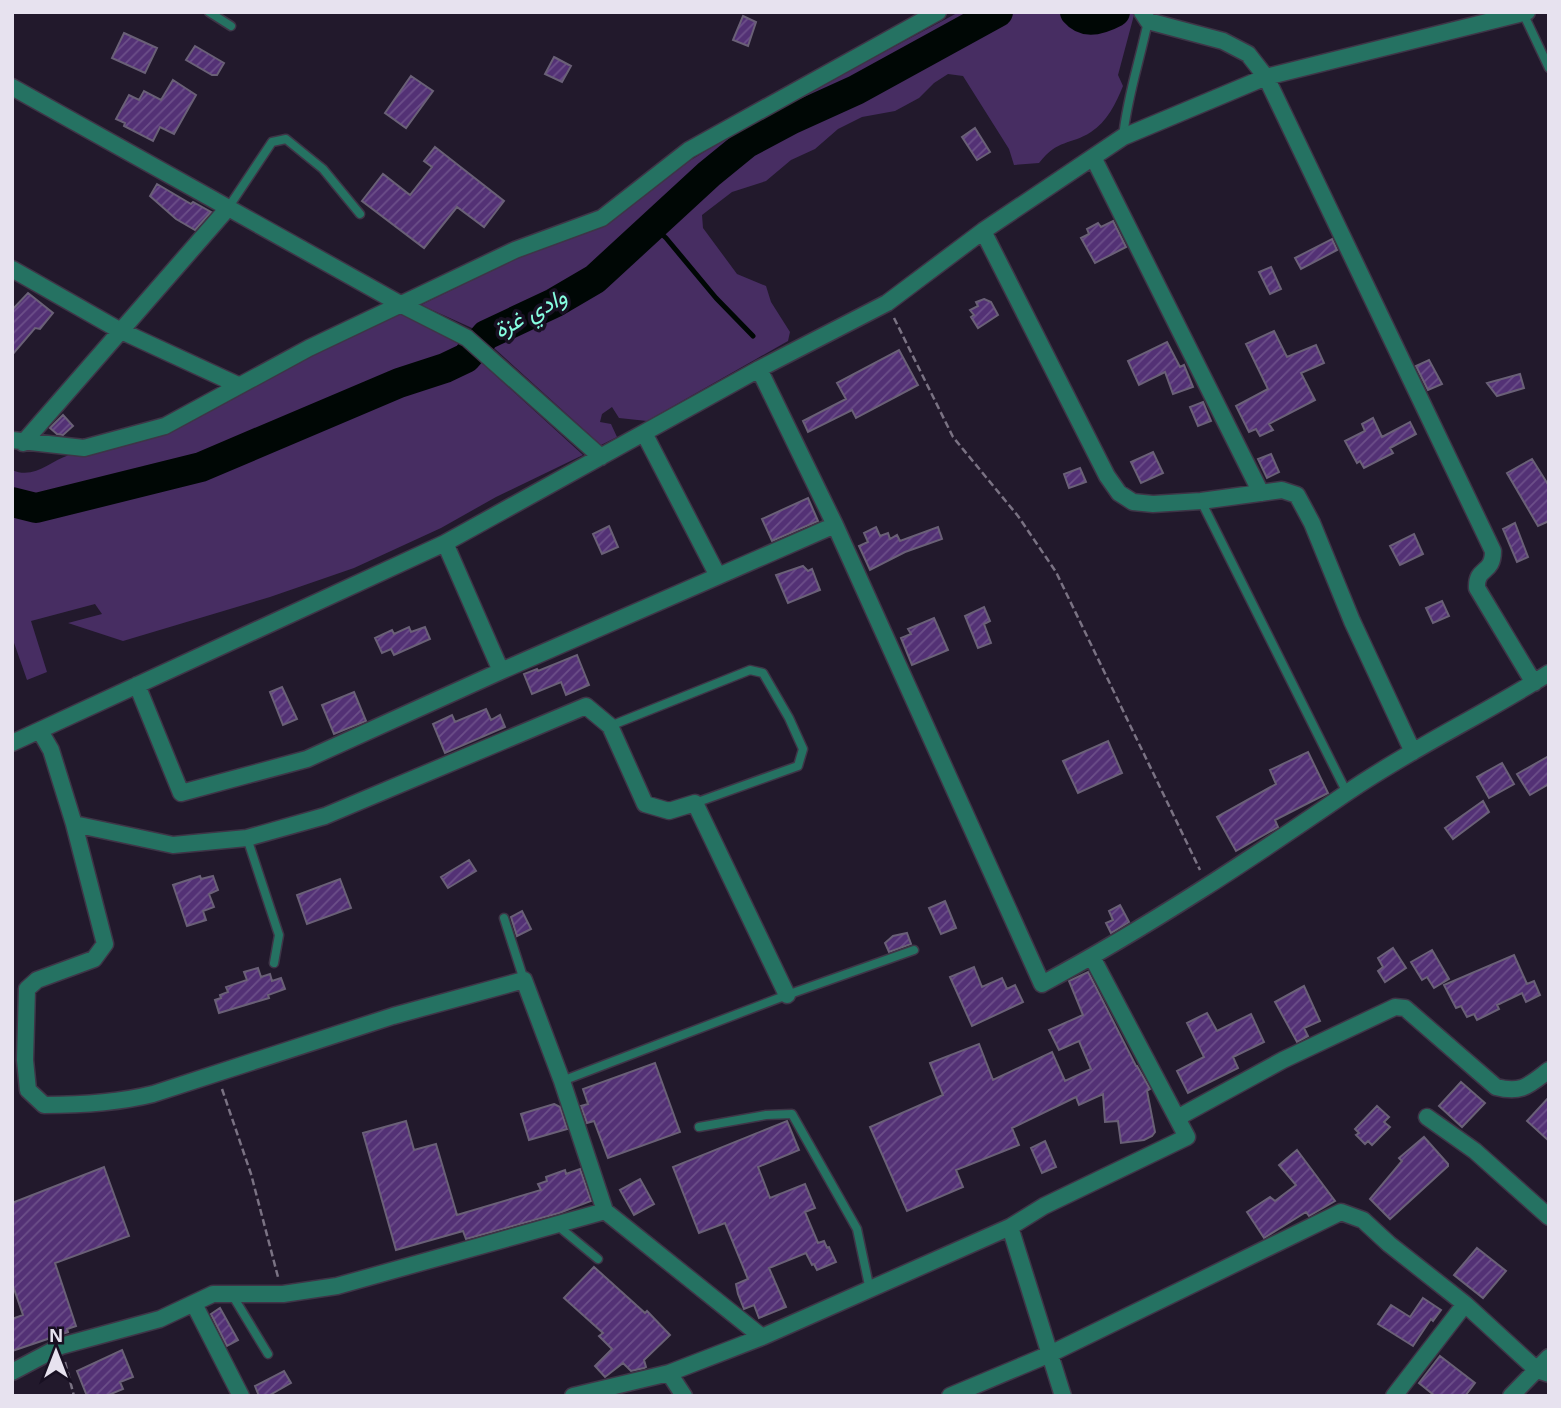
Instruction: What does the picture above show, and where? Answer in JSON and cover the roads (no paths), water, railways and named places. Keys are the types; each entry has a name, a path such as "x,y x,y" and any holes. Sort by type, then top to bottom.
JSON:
{"street":[{"path":"18,441 84,448 165,426 309,348 515,250 602,218 689,150 938,12"},
{"path":"12,743 445,542 759,369 887,303 983,231 1123,137 1266,77 1525,13"},
{"path":"1145,16 1223,41 1248,54 1266,77 1493,551 1493,562 1488,569 1480,573 1477,588 1534,683"},
{"path":"12,87 402,305 467,338 601,457"},
{"path":"1094,159 1261,493"},
{"path":"18,441 228,208"},
{"path":"983,231 1107,476 1119,494 1133,502 1143,503 1201,501 1282,490 1297,495 1303,503 1352,621 1413,752"},
{"path":"12,269 119,330 238,385"},
{"path":"759,369 835,525 1042,984 1093,957 1208,886 1413,752 1549,673"},
{"path":"644,433 718,576"},
{"path":"137,685 181,793 307,759 835,525"},
{"path":"445,542 501,671"},
{"path":"74,824 173,845 247,838 325,816 586,706 610,726 645,804 669,811 695,803 787,995"},
{"path":"40,731 51,750 74,824 105,944 94,959 37,980 27,989 24,1060 28,1090 44,1105 121,1102 153,1094 393,1016 524,980 562,1081 605,1211 762,1337"},
{"path":"573,1396 669,1373 762,1337 1010,1227 1044,1206 1188,1137 1093,957"},
{"path":"1177,1118 1283,1060 1395,1007 1405,1008 1496,1087 1509,1091 1524,1089 1549,1070"},
{"path":"1427,1117 1475,1151 1549,1216"},
{"path":"12,1372 61,1346 160,1320 213,1294 283,1294 337,1286 605,1211"},
{"path":"950,1396 1050,1354 1341,1212 1363,1220 1543,1372"},
{"path":"1010,1227 1063,1396"},
{"path":"194,1304 241,1396"},
{"path":"1394,1396 1465,1304"},
{"path":"1511,1396 1543,1372 1549,1356"},
{"path":"669,1373 684,1396"}],"lane":[{"path":"209,12 231,26"},
{"path":"1525,13 1549,68"},
{"path":"1123,137 1127,102 1138,66 1145,16"},
{"path":"228,208 272,142 286,139 323,169 360,214"},
{"path":"1201,501 1347,793"},
{"path":"610,726 750,670 763,673 803,749 799,766 695,803"},
{"path":"247,838 279,935 274,963"},
{"path":"504,918 524,980"},
{"path":"562,1081 787,995 914,950"},
{"path":"699,1128 766,1115 792,1114 857,1229 870,1290"},
{"path":"558,1226 598,1259"},
{"path":"231,1293 268,1354"}],"waterway":[{"name":"وادي غزة","path":"12,502 36,508 201,467 399,383 466,358 486,335 554,303 595,279 709,174 747,143 856,90 998,12"},
{"name":"وادي غزة","path":"1075,12 1089,20 1100,19 1115,12"},
{"path":"653,226 753,336"}]}
